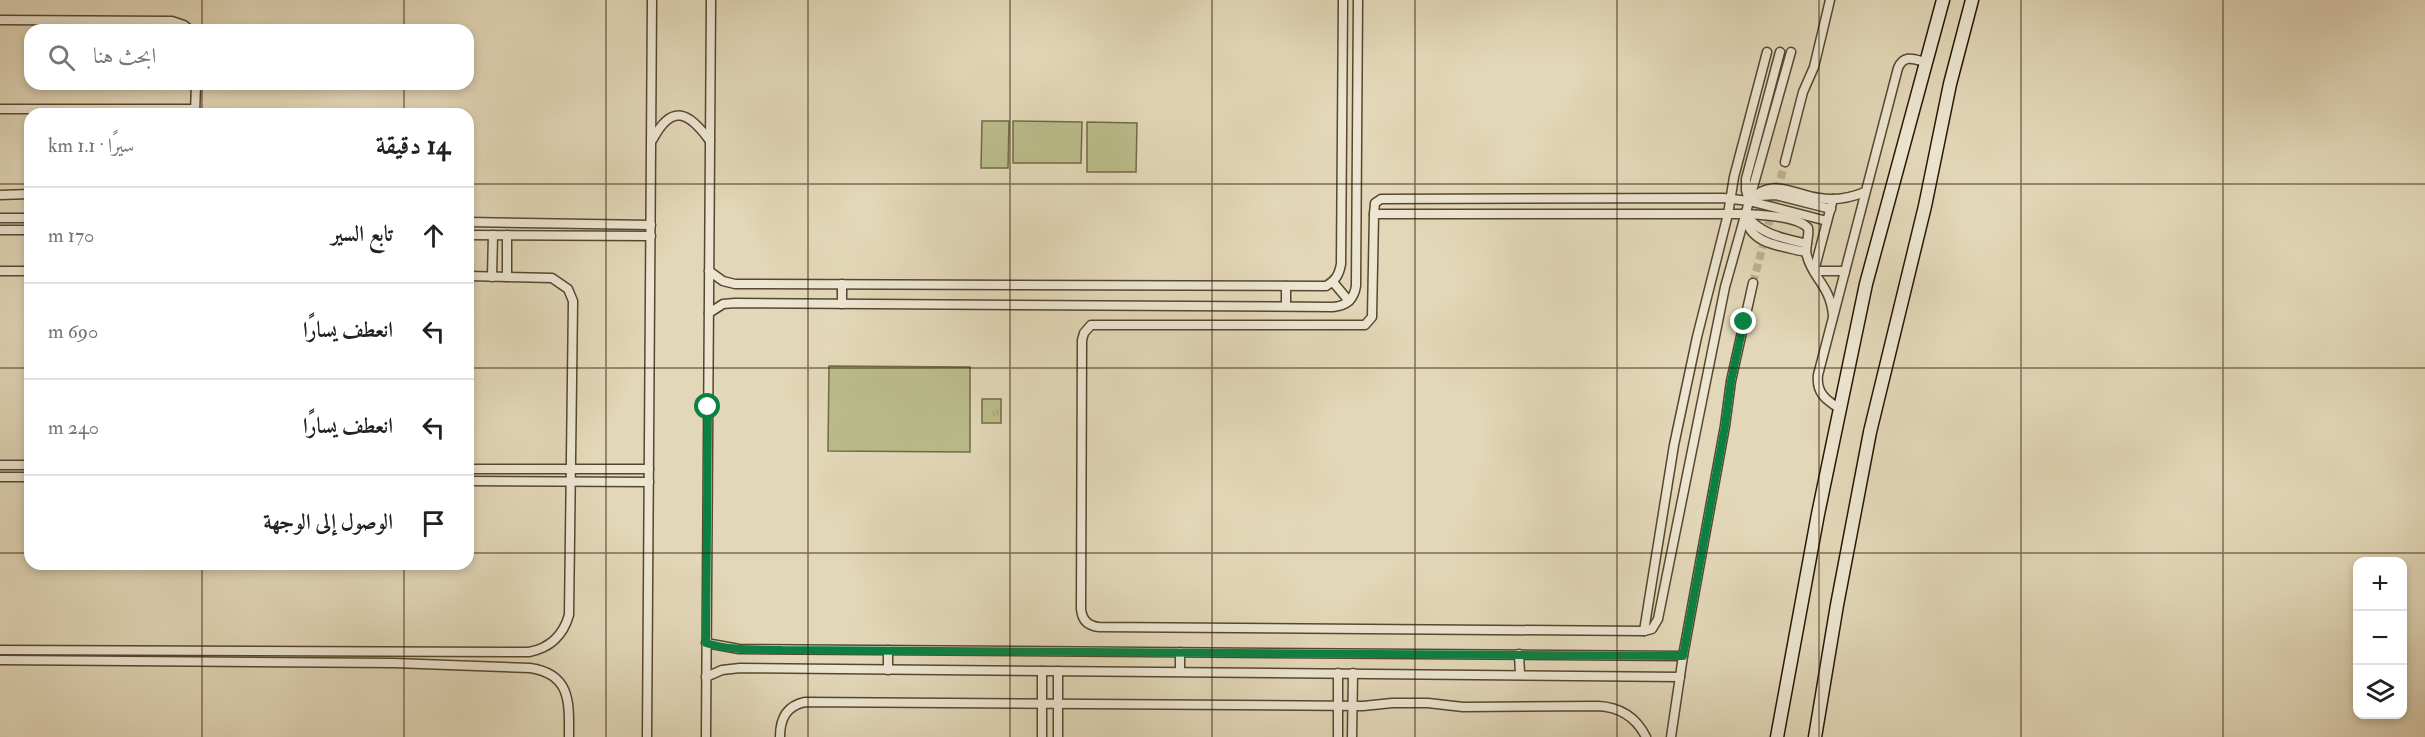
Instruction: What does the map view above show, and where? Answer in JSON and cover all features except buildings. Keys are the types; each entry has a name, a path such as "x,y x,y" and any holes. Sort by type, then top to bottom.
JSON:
{"main road":[{"path":"1777,737 1805,580 1866,284 1942,0"},
{"path":"1815,737 1833,625 1870,432 1925,206 1950,84 1972,0"}],"street":[{"path":"647,737 652,0"},
{"path":"706,737 711,0"},
{"path":"710,271 723,281 735,284 1318,287 1333,282 1339,274 1341,264 1343,0"},
{"path":"709,313 718,306 729,303 1339,306 1349,301 1356,286 1358,0"},
{"path":"1785,162 1803,92 1814,67 1830,0"},
{"path":"0,20 172,21 181,24"},
{"path":"1644,631 1658,539 1697,337 1728,214 1734,177 1767,52"},
{"path":"1749,201 1746,179 1780,52"},
{"path":"1791,52 1749,201 1722,300 1674,544 1657,623 1652,629 1644,631 1099,627 1090,625 1083,618 1081,609 1082,340 1091,325 1365,325 1372,317 1375,203 1384,198 1731,199 1749,201 1827,221"},
{"path":"1840,409 1823,397 1817,384 1818,375 1899,64 1907,58 1925,62"},
{"path":"195,108 196,90"},
{"path":"0,109 24,109"},
{"path":"651,142 666,119 680,115 693,120 710,141"},
{"path":"1749,201 1763,190 1775,187 1812,197 1833,199 1865,192"},
{"path":"0,195 24,194"},
{"path":"1749,201 1771,194 1831,209"},
{"path":"1814,271 1833,199"},
{"path":"1374,214 1746,214 1769,216 1805,224 1809,230 1806,248 1814,271 1827,290 1833,315"},
{"path":"1746,214 1749,229 1756,237 1806,248"},
{"path":"0,218 24,218"},
{"path":"474,222 651,225"},
{"path":"0,230 24,230"},
{"path":"474,235 651,236"},
{"path":"492,277 493,235"},
{"path":"507,235 507,277"},
{"path":"1720,243 1736,249"},
{"path":"0,271 24,272"},
{"path":"1814,271 1845,271"},
{"path":"0,650 529,652 539,650 555,640 562,633 569,615 573,307 571,294 564,284 552,278 474,276"},
{"path":"1333,282 1349,301"},
{"path":"1671,737 1731,381 1754,283"},
{"path":"842,284 842,304"},
{"path":"1286,286 1286,306"},
{"path":"0,465 24,465"},
{"path":"474,469 649,469"},
{"path":"0,477 24,477"},
{"path":"474,481 649,482"},
{"path":"1658,539 1674,544"},
{"path":"706,643 731,649 1683,656"},
{"path":"888,650 888,670"},
{"path":"1180,652 1180,671"},
{"path":"1520,654 1520,675"},
{"path":"0,660 394,663 541,670 550,674 564,688 568,698 569,737"},
{"path":"706,677 722,670 740,668 1680,676"},
{"path":"1042,671 1042,737"},
{"path":"1058,671 1058,737"},
{"path":"1338,673 1338,737"},
{"path":"1352,737 1353,673"},
{"path":"780,737 780,724 785,713 794,705 805,702 1338,705 1428,703 1463,707 1605,707 1620,710 1632,718 1646,737"}],"green space":[{"path":"982,121 1009,121 1008,168 981,168"},
{"path":"1013,121 1082,122 1081,163 1013,163"},
{"path":"1087,122 1137,123 1136,172 1087,172"},
{"path":"829,366 970,367 970,452 828,451"},
{"path":"982,399 1001,399 1001,423 982,423"}],"tunnel":[{"path":"1753,283 1785,162"}],"route":[{"path":"708,407 706,643 714,646 731,649 782,650 1683,656 1725,426 1729,390 1744,322"}]}
